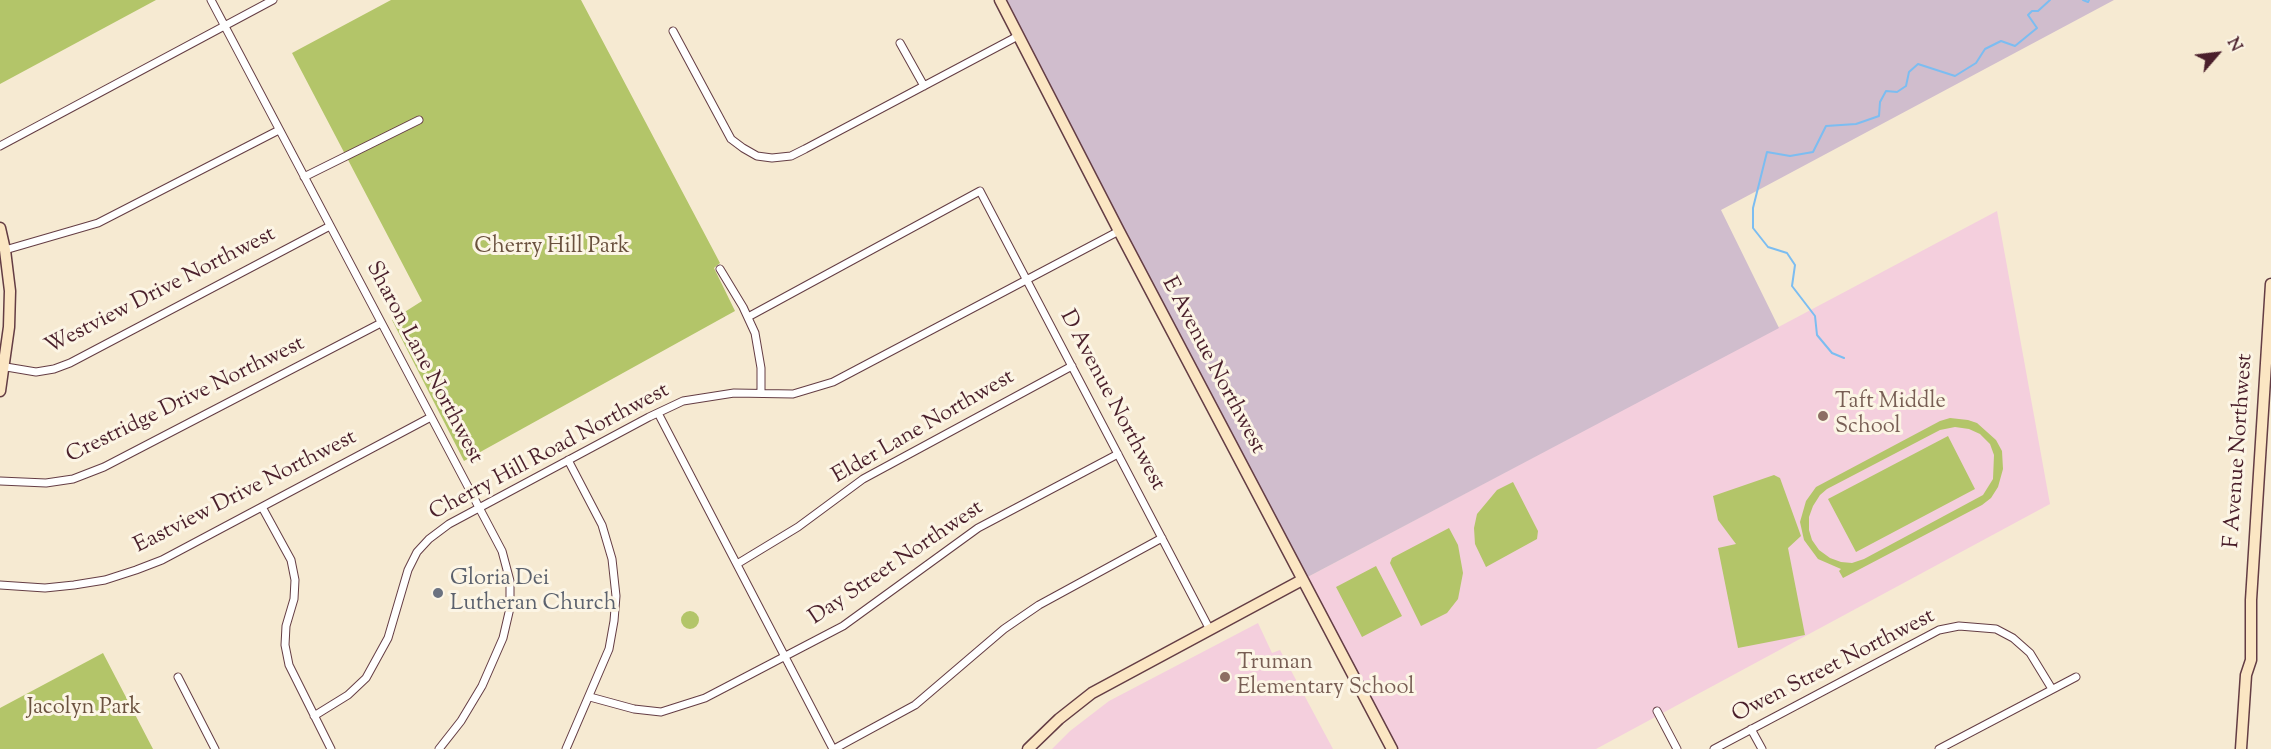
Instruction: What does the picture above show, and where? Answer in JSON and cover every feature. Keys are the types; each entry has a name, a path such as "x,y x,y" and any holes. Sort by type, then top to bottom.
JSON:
{"street":[{"name":"Sharon Lane Northwest","path":"211,0 456,468 465,478 502,550 510,581 510,608 503,638 482,686 461,721 439,749"},
{"path":"0,146 273,0"},
{"name":"E Avenue Northwest","path":"1000,0 1392,749"},
{"path":"674,32 727,133 743,148 757,156 772,158 791,156 1018,36"},
{"path":"900,43 924,86"},
{"path":"304,177 419,120"},
{"path":"5,250 98,223 279,130"},
{"name":"D Avenue Northwest","path":"748,317 980,191 1209,628"},
{"name":"Westview Drive Northwest","path":"2,366 36,372 70,363 330,226"},
{"path":"0,228 10,291 9,327 0,391"},
{"name":"Cherry Hill Road Northwest","path":"314,716 348,695 366,678 388,638 408,570 417,552 429,539 449,524 683,401 713,395 794,394 833,382 1119,231"},
{"path":"720,269 748,317 758,350 761,393"},
{"name":"F Avenue Northwest","path":"2241,749 2246,675 2251,660 2250,621 2271,284"},
{"name":"Crestridge Drive Northwest","path":"0,480 46,483 73,479 104,467 381,323"},
{"name":"Elder Lane Northwest","path":"737,564 798,527 863,479 1072,366"},
{"path":"658,413 833,749 915,705 1004,629 1039,604 1162,538"},
{"name":"Eastview Drive Northwest","path":"0,585 45,588 105,580 162,560 431,417"},
{"name":"Day Street Northwest","path":"590,697 634,709 661,712 705,698 843,626 978,528 1118,454"},
{"path":"566,749 609,649 616,596 612,559 602,525 568,460"},
{"path":"262,507 291,560 295,580 294,599 286,626 285,645 289,664 330,747 321,748"},
{"path":"1028,749 1059,719 1092,693 1302,580"},
{"path":"276,623 286,626"},
{"name":"Owen Street Northwest","path":"1714,749 1939,630 1959,626 1996,629 2013,638 2030,653 2052,689"},
{"path":"178,677 215,749"},
{"path":"1939,749 2076,677"},
{"path":"1657,711 1677,749"},
{"path":"1751,729 1762,749"}],"shaded area":[{"path":"1000,0 2114,0 1721,210 1779,328 1302,580"},
{"name":"Taft Middle School","path":"1997,211 2050,504 1596,749 1392,749 1302,580"},
{"name":"Truman Elementary School","path":"1258,623 1272,653 1280,650 1333,749 1052,749 1070,731 1109,701"}],"green space":[{"path":"0,0 156,0 0,84"},
{"name":"Cherry Hill Park","path":"391,0 581,0 720,263 714,268 735,311 464,461 392,320 422,301 292,53"},
{"path":"1950,418 1977,423 1996,440 2002,451 2003,469 1998,487 1991,498 1982,505 1843,578 1839,571 1841,569 1818,559 1804,540 1800,522 1806,501 1816,487 1940,421","holes":["1955,427 1969,429 1980,434 1990,444 1994,455 1993,479 1983,495 1864,559 1852,563 1841,562 1819,550 1812,540 1809,517 1820,495 1827,489 1940,430"]},
{"path":"1948,436 1975,489 1856,552 1828,499"},
{"path":"1774,475 1780,478 1801,536 1788,548 1805,635 1738,648 1718,548 1736,544 1718,520 1713,496"},
{"path":"1513,482 1538,531 1537,539 1486,567 1475,544 1474,528 1477,514 1497,490"},
{"path":"1449,528 1458,545 1463,573 1458,599 1447,613 1421,626 1390,563 1392,558"},
{"path":"1376,566 1402,616 1362,637 1336,587"},
{"path":"690,611 696,614 699,620 696,626 690,629 684,626 681,620 684,614"},
{"name":"Jacolyn Park","path":"103,653 153,749 0,749 0,708"}],"waterway":[{"path":"1844,358 1832,353 1817,335 1815,316 1792,286 1795,265 1787,253 1768,247 1753,228 1753,208 1767,152 1790,156 1813,152 1826,126 1856,124 1879,116 1880,102 1886,91 1897,92 1906,86 1909,72 1918,64 1955,76 1976,63 1985,49 2001,41 2015,46 2037,28 2028,15 2032,11 2038,11 2050,0"},
{"path":"2083,0 2088,2 2089,0"}],"place":[{"name":"Taft Middle School","path":"1823,416"},
{"name":"Gloria Dei Lutheran Church","path":"438,593"},
{"name":"Truman Elementary School","path":"1225,677"}]}
